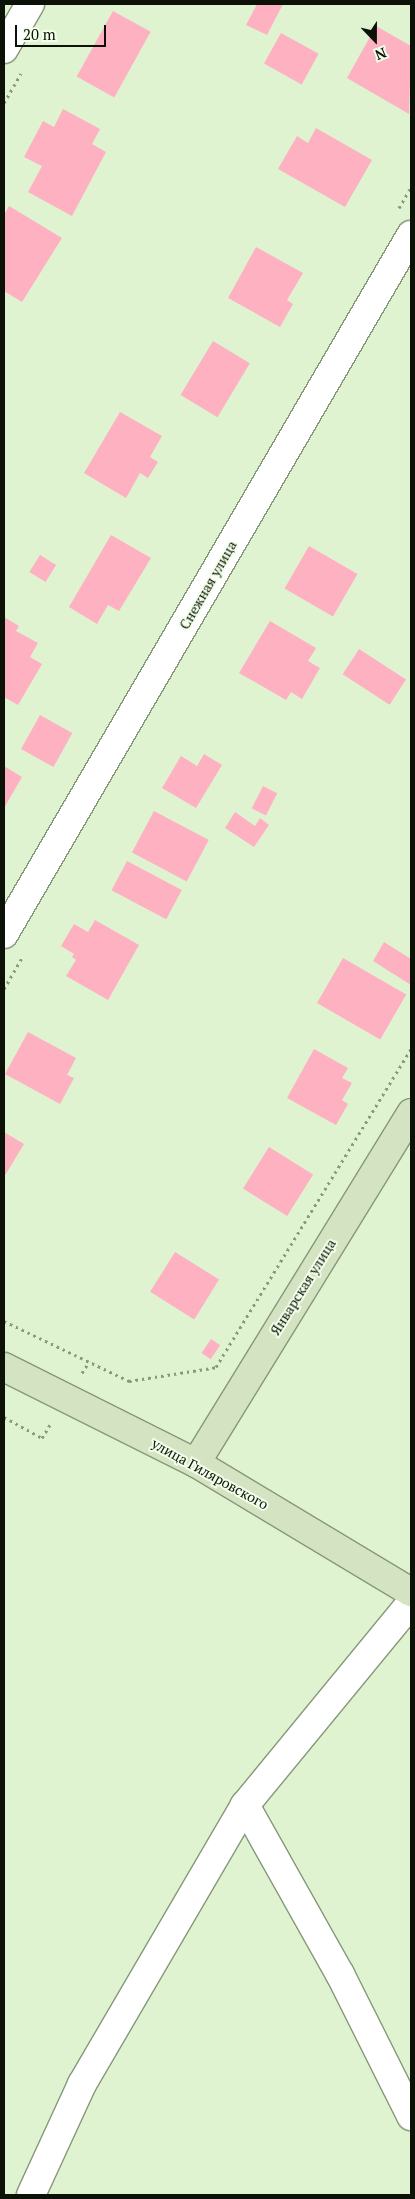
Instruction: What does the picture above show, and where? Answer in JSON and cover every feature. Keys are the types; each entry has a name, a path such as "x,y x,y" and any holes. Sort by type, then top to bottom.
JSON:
{"street":[{"path":"4,50 30,4"},
{"name":"Снежная улица","path":"4,934 411,235"},
{"name":"Январская улица","path":"196,1462 411,1112"},
{"name":"улица Гиляровского","path":"4,1367 196,1462 411,1592"},
{"path":"31,2195 82,2084 245,1805 411,1603"},
{"path":"245,1805 340,1974 411,2116"}],"path":[{"path":"216,1367 411,1049"},
{"path":"4,1321 129,1381 216,1367 249,1376"}],"building":[{"path":"257,4 283,4 267,35 246,25"},
{"path":"113,11 151,32 114,97 77,77"},
{"path":"376,26 411,46 409,114 347,78"},
{"path":"281,33 319,54 302,84 264,64"},
{"path":"63,109 100,129 92,144 106,152 72,216 28,192 42,166 24,157 43,121 54,127"},
{"path":"316,128 372,160 345,207 278,169 297,136 308,143"},
{"path":"9,206 62,238 22,302 4,291 4,215"},
{"path":"256,247 303,273 287,300 293,304 280,327 228,298"},
{"path":"213,341 250,363 217,417 181,395"},
{"path":"120,412 162,436 150,457 158,462 148,478 140,473 126,498 84,473"},
{"path":"111,535 151,558 119,611 108,605 97,624 69,607"},
{"path":"309,546 357,574 333,616 284,588"},
{"path":"40,555 56,565 46,582 29,572"},
{"path":"4,617 19,626 16,631 38,643 30,657 42,664 18,705 4,697"},
{"path":"270,621 316,648 308,661 320,668 302,699 291,692 286,700 239,673"},
{"path":"359,649 406,679 390,705 343,674"},
{"path":"40,715 72,733 53,767 21,749"},
{"path":"204,754 222,765 196,808 162,788 181,756 197,766"},
{"path":"4,766 22,777 4,808"},
{"path":"263,786 277,793 266,816 252,808"},
{"path":"154,811 209,840 187,882 132,852"},
{"path":"235,812 255,826 260,818 269,825 254,847 225,828"},
{"path":"127,861 182,890 166,919 112,890"},
{"path":"95,920 139,945 108,1000 66,976 76,960 72,957 74,954 61,946 74,924 88,932"},
{"path":"384,942 411,959 411,985 373,961"},
{"path":"343,958 406,994 380,1040 317,1003"},
{"path":"28,1032 76,1058 67,1075 74,1078 60,1104 5,1074"},
{"path":"314,1049 348,1068 342,1078 352,1083 342,1100 348,1104 336,1125 287,1098"},
{"path":"4,1132 24,1144 4,1177"},
{"path":"269,1147 313,1175 287,1216 243,1189"},
{"path":"175,1252 219,1280 194,1319 150,1292"},
{"path":"211,1339 220,1345 211,1359 201,1353"}]}
